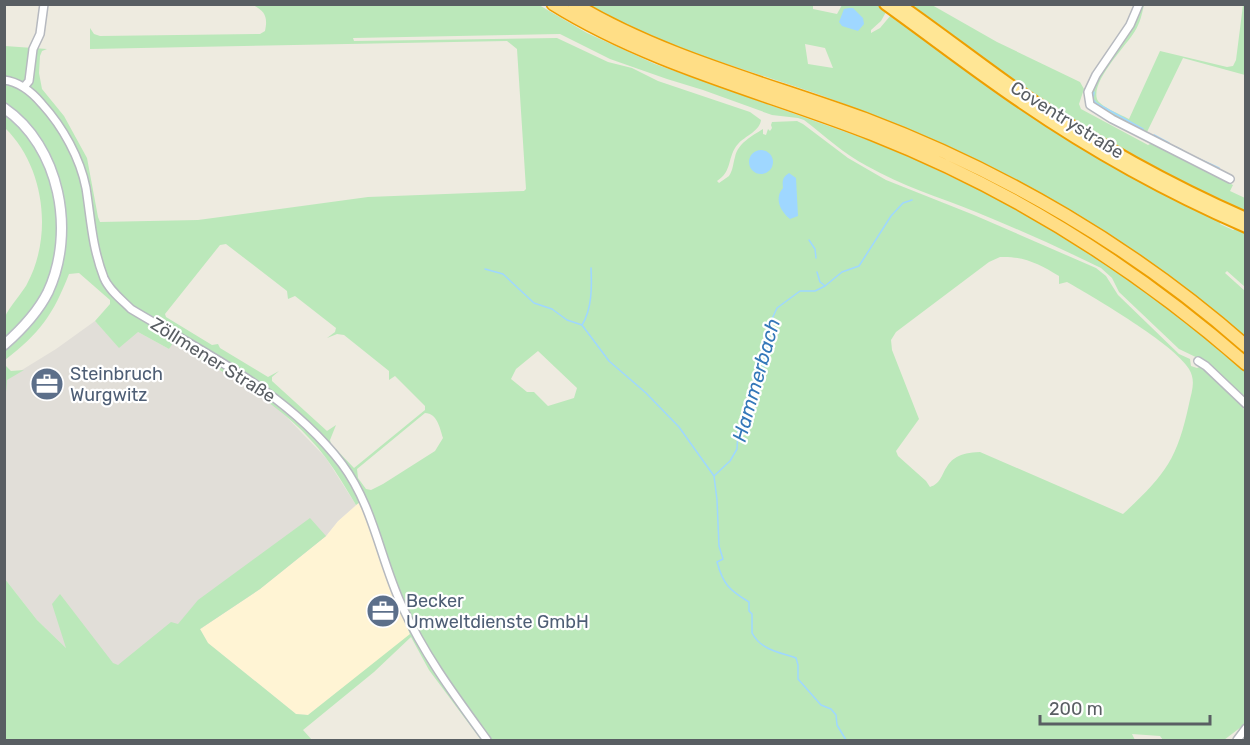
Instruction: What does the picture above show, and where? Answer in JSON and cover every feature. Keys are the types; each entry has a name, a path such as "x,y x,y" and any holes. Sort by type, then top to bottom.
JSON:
{"highway":[{"path":"553,4 589,26 658,57 872,134 920,154 1000,193 1069,233 1129,272 1185,313 1245,364"},
{"path":"574,4 635,36 708,65 866,120 1009,184 1084,227 1134,260 1196,305 1245,346"},
{"path":"885,4 980,74 1065,131 1130,170 1245,226"},
{"name":"Coventrystraße","path":"899,4 1006,82 1069,124 1143,167 1245,218"}],"main road":[{"path":"4,108 18,118 39,147 56,181 62,224 59,258 48,292 22,330 4,345"}],"street":[{"path":"4,85 22,86 29,81 33,49 39,34 44,4"},
{"path":"1138,4 1131,25 1096,75 1088,92 1090,105 1112,119 1230,179"},
{"path":"4,80 22,86"},
{"name":"Zöllmener Straße","path":"22,86 47,109 66,136 78,161 85,187 92,239 105,280 131,309 229,366 265,390 311,429 343,466 366,504 401,605 430,661 487,741"},
{"path":"1198,361 1245,404"},
{"path":"1237,741 1245,728"}],"shaded area":[{"path":"95,321 119,347 135,332 169,349 172,343 238,381 279,409 326,458 356,505 338,521 326,536 260,589 136,672 67,649 37,620 5,579 4,381 56,349"},
{"path":"360,502 372,527 410,635 308,715 296,714 208,643 200,629 260,589 326,536 338,521"}],"green space":[{"path":"253,5 539,5 587,33 655,64 868,140 1000,200 1075,243 1147,291 1245,372 1245,397 1206,362 1179,349 1119,292 1112,278 1101,268 1007,225 880,173 850,156 804,120 772,115 610,59 560,34 353,38 354,41 557,38 608,62 632,68 658,81 750,112 761,120 758,127 741,141 732,153 728,168 717,181 719,183 729,176 737,152 746,140 763,129 763,134 766,135 768,129 770,131 772,128 772,122 797,121 848,158 886,180 1096,268 1106,276 1118,295 1179,354 1190,359 1191,366 1197,368 1204,365 1240,401 1245,412 1245,724 1224,740 1163,740 1160,736 1132,734 1135,740 481,740 429,670 411,637 374,672 303,730 312,740 5,740 5,579 37,620 66,648 52,604 60,594 113,663 118,665 171,622 178,624 198,600 310,518 326,536 260,589 200,629 208,643 296,714 308,715 410,634 386,577 372,527 360,502 356,505 330,464 310,439 256,393 173,343 169,349 138,332 119,348 95,321 110,304 110,300 79,273 69,274 57,301 44,322 28,341 5,360 5,318 27,284 35,265 42,224 41,203 29,162 5,128 5,46 47,49 42,51 40,56 39,73 42,89 64,116 87,158 100,222 198,220 368,197 524,191 526,189 517,49 507,41 90,49 90,28 94,34 100,36 260,34 265,31 266,18 263,12","holes":["226,244 287,291 288,299 295,296 336,328 335,332 327,338 337,334 344,335 389,371 389,380 395,376 425,406 425,410 354,468 331,444 330,440 336,425 327,431 272,381 272,377 279,371 268,377 220,348 218,344 212,345 166,317 165,314 220,245","1000,257 1017,258 1045,268 1059,276 1059,284 1067,282 1151,335 1168,347 1189,369 1193,382 1192,390 1180,439 1174,453 1159,477 1123,514 980,452 957,457 946,468 936,484 930,487 898,456 896,451 919,419 892,350 891,340 896,332 989,262","538,351 577,388 574,398 548,406 534,392 527,392 511,379 516,369","425,413 437,422 443,438 435,451 383,484 371,490 366,489 358,478 357,469"]},
{"path":"586,5 813,5 813,9 837,14 842,5 880,5 886,12 871,33 880,28 891,15 896,16 1221,222 1220,224 1245,233 1245,287 1227,271 1225,273 1245,291 1245,336 1134,251 1025,185 949,147 871,114 676,46","holes":["805,44 825,48 833,68 808,64"]},
{"path":"905,5 932,5 997,42 1080,82 1084,89 1079,104 1081,109 1148,145 1152,143 1233,185 1230,191 1245,198 1245,211 1193,189 1068,119"},
{"path":"1144,5 1137,28 1110,64 1099,83 1097,92 1097,99 1102,105 1129,119 1160,51 1227,67 1233,66 1236,60 1243,5 1245,5 1245,75 1183,58 1147,132 1092,103 1092,94 1099,76 1132,28"},
{"path":"5,360 6,366 11,371 24,370 7,380 5,405 5,375"}],"water":[{"path":"853,8 863,18 864,24 858,31 842,26 839,22 844,9"},
{"path":"761,150 769,154 773,162 769,170 761,174 753,170 749,162 753,154"},
{"path":"789,173 796,178 798,216 790,219 783,212 779,200 783,179"}],"waterway":[{"path":"1094,92 1093,99 1096,103 1143,129"},
{"path":"1154,135 1169,143"},
{"path":"1176,147 1182,150"},
{"path":"1197,158 1219,168"},
{"name":"Hammerbach","path":"846,740 837,725 836,715 831,709 821,705 798,679 796,658 771,650 756,639 752,633 752,614 749,611 749,602 736,594 724,581 717,562 723,559 719,546 714,476 730,461 737,449 738,431 756,374 763,368 771,321 777,308 800,291 815,291 842,272 859,266 891,216 903,203 912,200"},
{"path":"809,240 815,249 816,258"},
{"path":"582,325 590,305 591,268"},
{"path":"485,269 503,274 534,303 552,309 567,320 582,325 609,361 646,393 679,427 714,476"},
{"path":"817,272 820,282 824,285"}],"place":[{"name":"Steinbruch Wurgwitz","path":"47,384"},
{"name":"Becker Umweltdienste GmbH","path":"383,611"}]}
